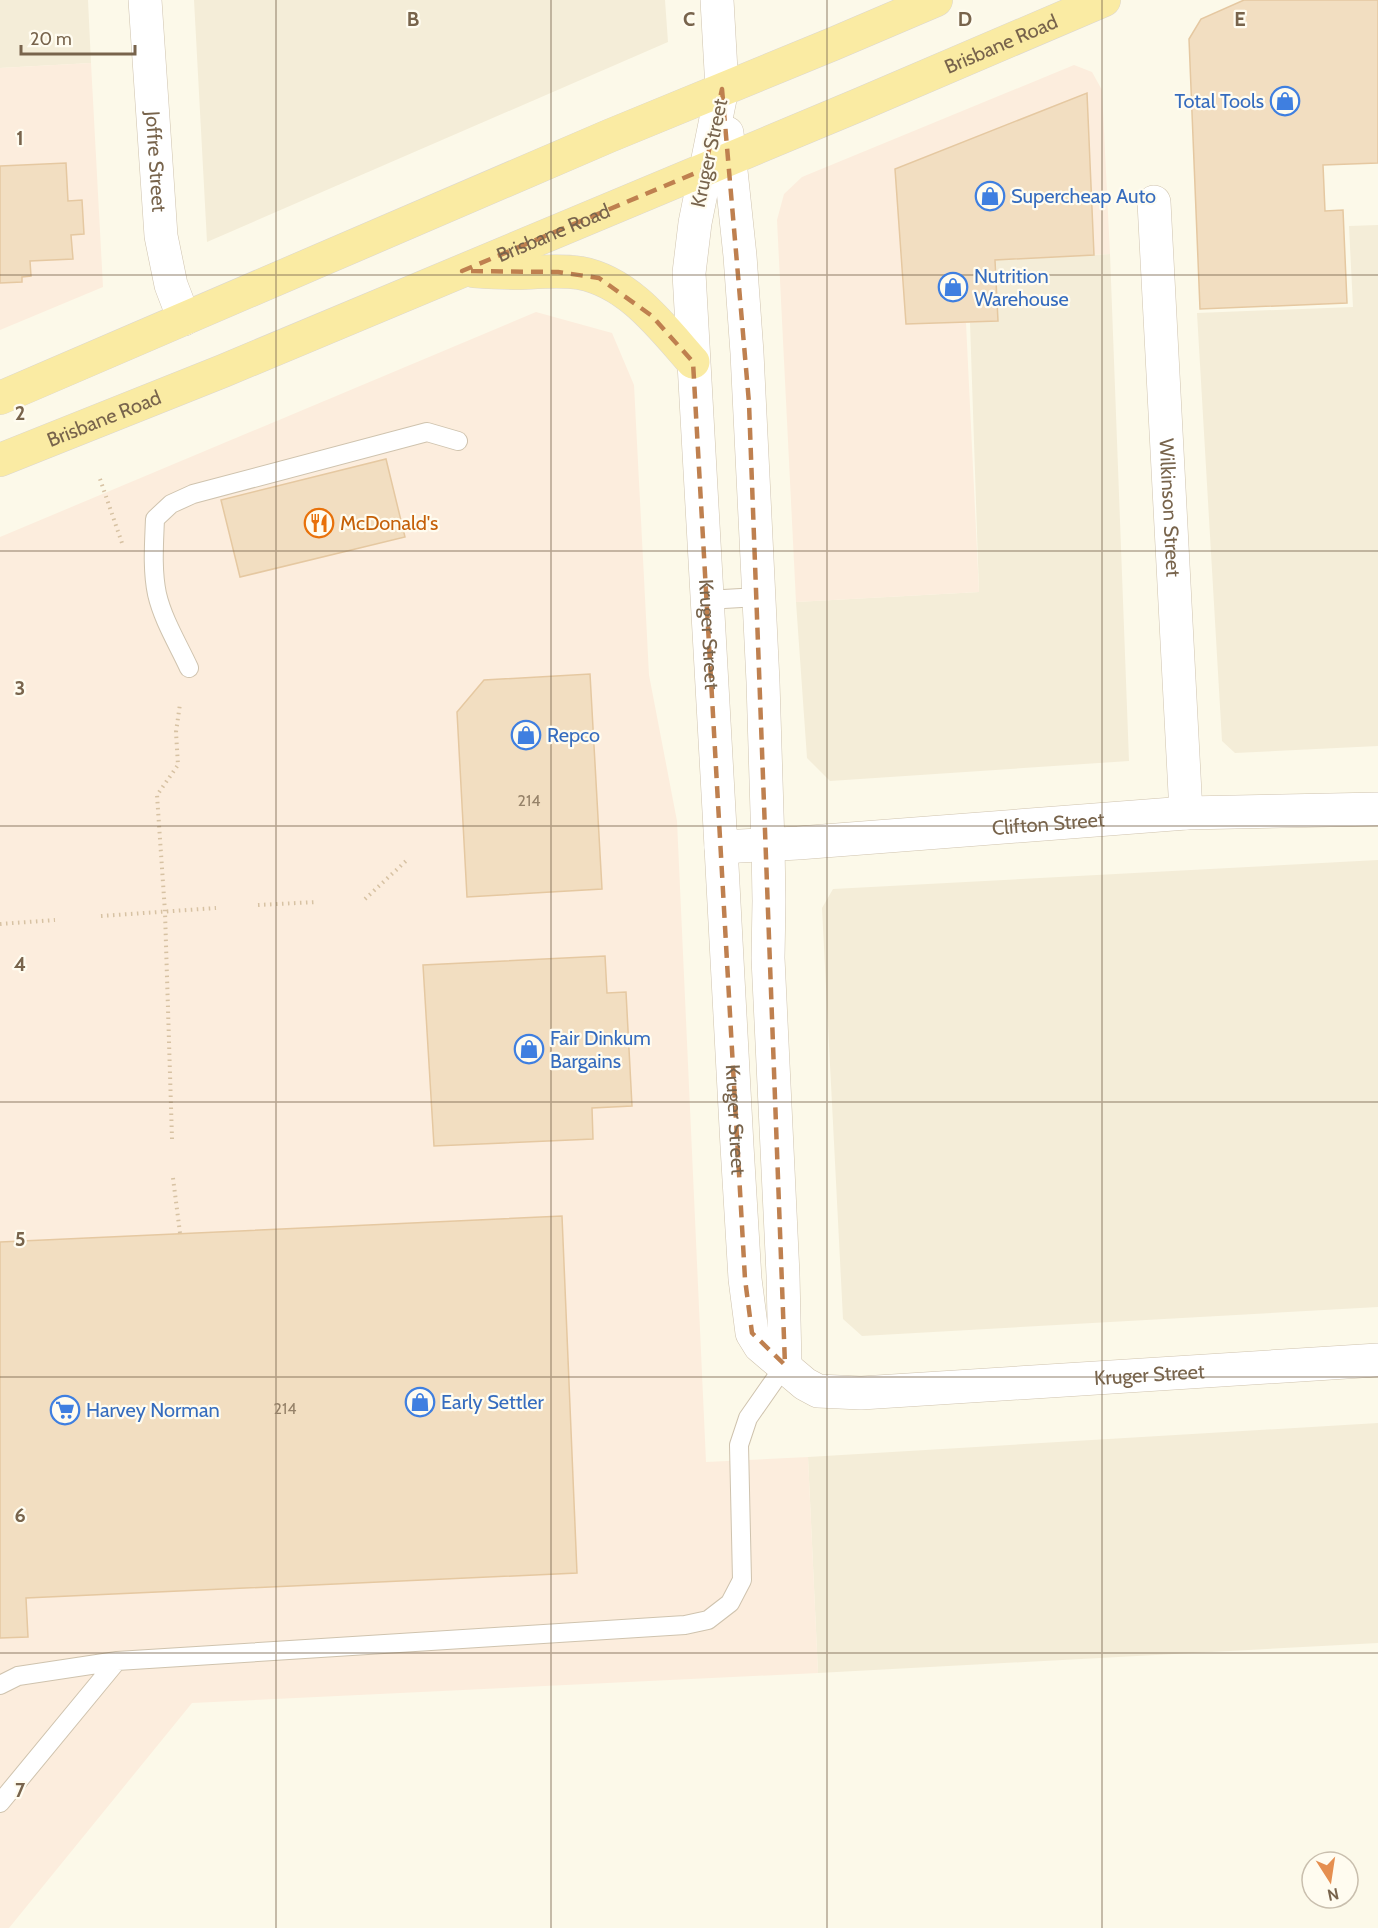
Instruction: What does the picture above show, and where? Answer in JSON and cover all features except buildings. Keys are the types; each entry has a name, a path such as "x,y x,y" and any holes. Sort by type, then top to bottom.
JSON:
{"main road":[{"path":"0,398 609,136 936,0"},
{"name":"Brisbane Road","path":"0,460 223,372 1104,0"},
{"path":"462,271 578,273 599,278 619,289 652,316 693,362"}],"street":[{"name":"Joffre Street","path":"146,0 161,236 171,285 184,319"},
{"name":"Kruger Street","path":"717,0 722,89 717,164 694,223 689,273 736,1146 745,1278 752,1333 760,1346 805,1384 818,1391 861,1394 1378,1360"},
{"name":"Kruger Street","path":"717,164 740,256 747,353 759,597 768,845 768,958 783,1264 785,1365"},
{"name":"Wilkinson Street","path":"1154,202 1186,813"},
{"name":"Clifton Street","path":"721,848 1186,813 1378,809"}],"lane":[{"path":"189,668 163,613 157,593 154,550 155,519 171,504 193,494 427,432 458,441"},
{"path":"706,600 759,597"},
{"path":"0,1685 18,1676 117,1661 685,1625 708,1620 730,1604 742,1580 739,1445 748,1418 785,1365"},
{"path":"0,1803 117,1661"}],"path":[{"path":"171,1138 165,912 157,795 178,765 176,732 180,704"},
{"path":"365,899 406,861"},
{"path":"258,905 316,902"},
{"path":"101,916 216,908"},
{"path":"0,924 55,920"},
{"path":"173,1178 180,1233"}],"highlighted area":[{"path":"722,89 749,403 785,1365 752,1333 745,1279 693,362 652,316 599,278 558,272 462,271 705,169"}],"shaded area":[{"path":"0,0 88,0 91,63 0,68"},
{"path":"194,0 665,0 668,42 207,242"},
{"path":"91,63 103,287 0,330 0,68"},
{"path":"1074,65 1092,72 1102,90 1110,254 996,260 998,321 966,323 979,592 796,602 777,220 784,194 802,177"},
{"path":"1378,225 1378,746 1235,753 1222,741 1197,313 1353,307 1349,226"},
{"path":"1110,254 1129,761 830,781 807,758 796,602 979,592 970,322 998,320 995,260"},
{"path":"536,312 612,333 634,385 649,675 677,821 706,1462 808,1457 818,1673 192,1703 9,1928 0,1928 0,537"},
{"path":"1378,860 1378,1307 862,1336 843,1319 822,908 833,889"},
{"path":"1378,1423 1378,1643 818,1673 808,1457"}],"place":[{"name":"Total Tools","path":"1285,101"},
{"name":"Supercheap Auto","path":"990,196"},
{"name":"Nutrition Warehouse","path":"953,287"},
{"name":"McDonald's","path":"319,523"},
{"name":"Repco","path":"526,735"},
{"name":"Fair Dinkum Bargains","path":"529,1049"},
{"name":"Early Settler","path":"420,1402"},
{"name":"Harvey Norman","path":"65,1410"}]}
